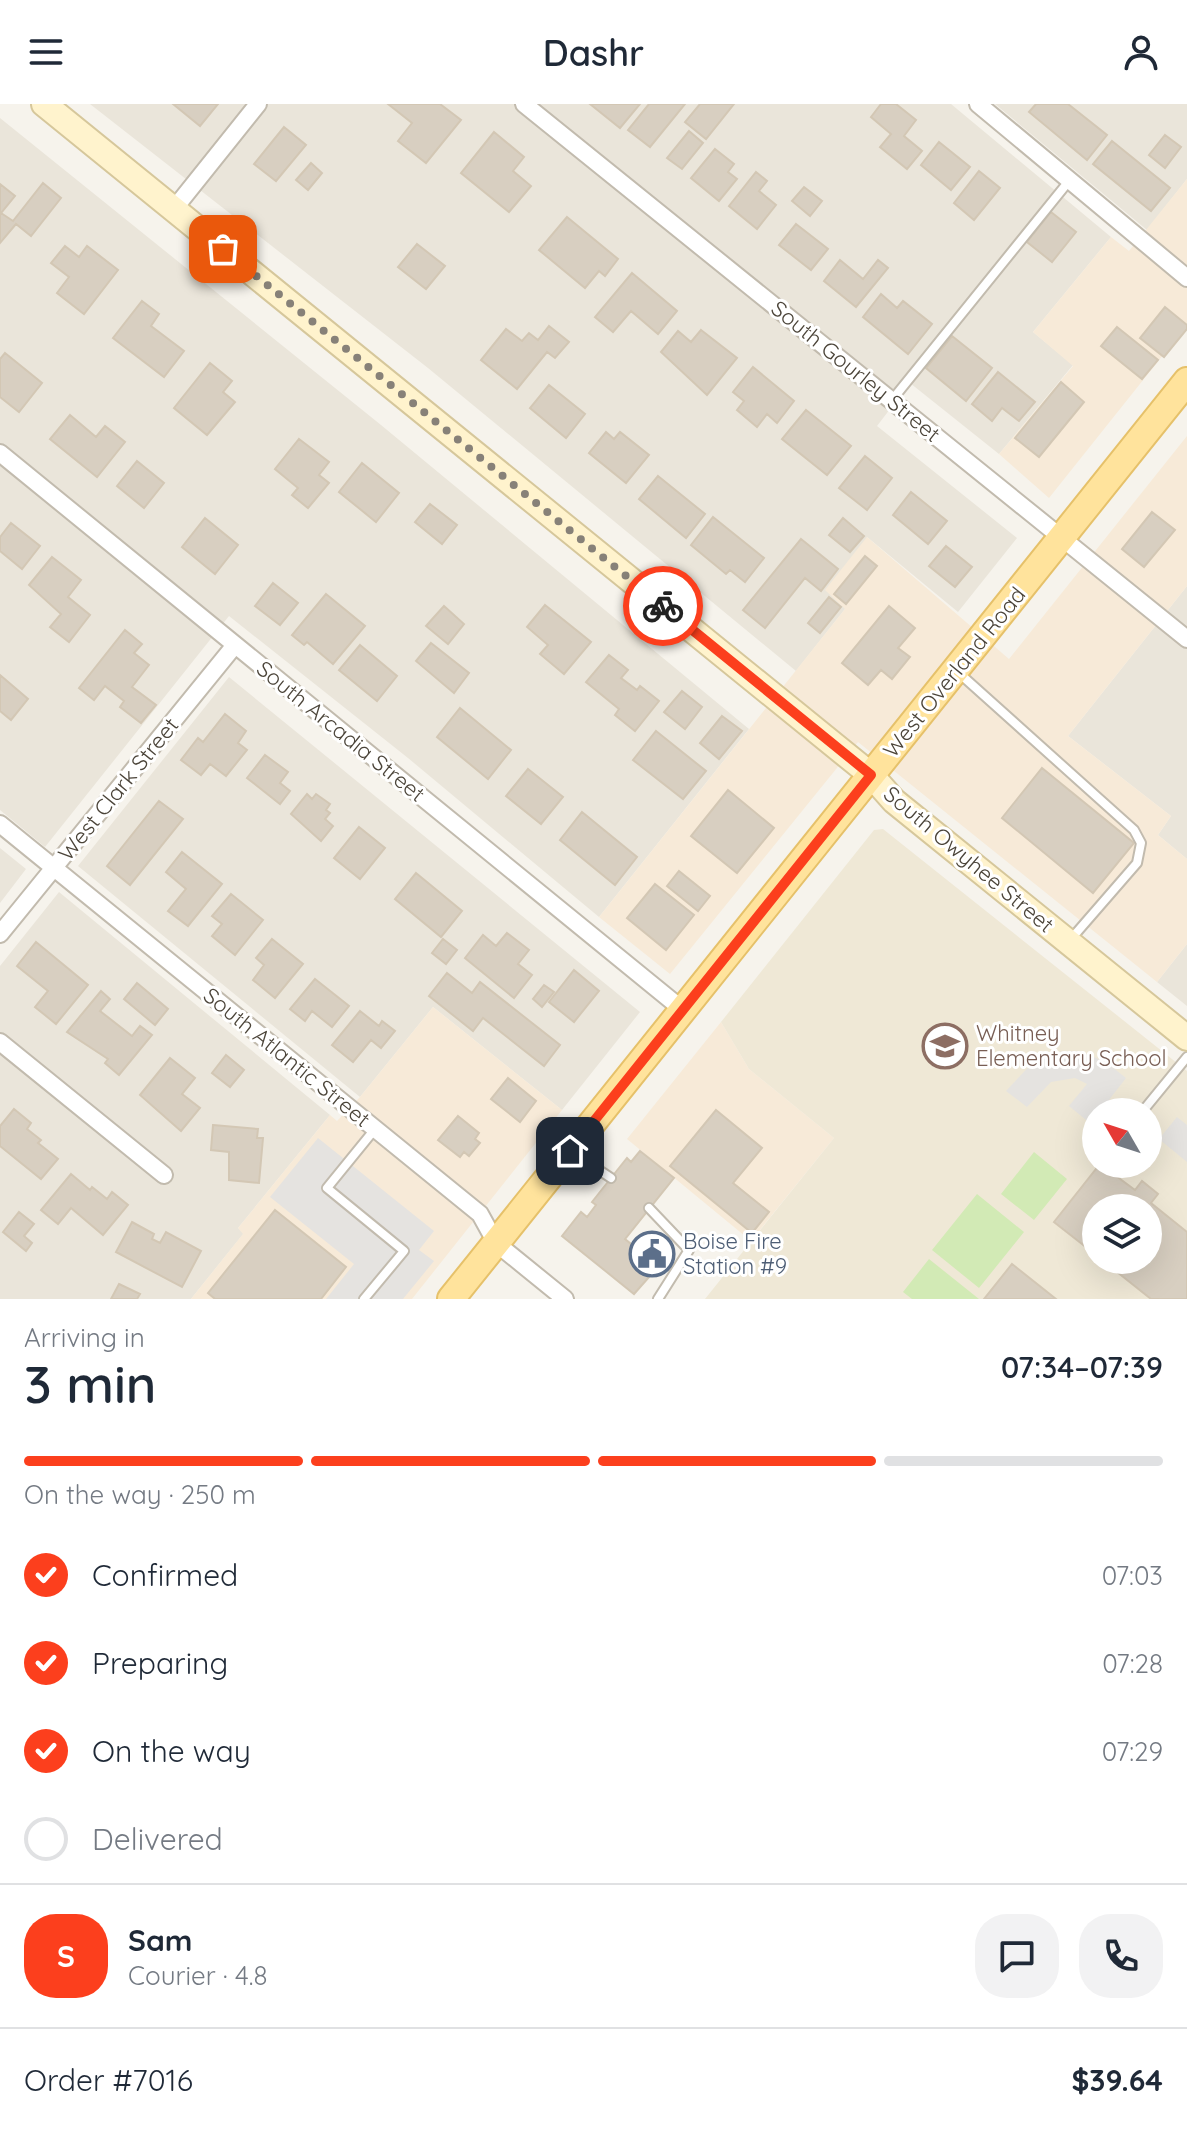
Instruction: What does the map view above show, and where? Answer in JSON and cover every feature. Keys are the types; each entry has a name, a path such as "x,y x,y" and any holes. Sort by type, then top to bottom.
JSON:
{"main road":[{"name":"West Overland Road","path":"451,1299 1187,381"}],"street":[{"name":"South Owyhee Street","path":"44,104 871,775 894,801 1187,1038"},
{"path":"174,209 258,104"},
{"name":"South Gourley Street","path":"524,104 1187,639"},
{"path":"978,104 1187,278"},
{"name":"South Arcadia Street","path":"0,453 683,1010"},
{"name":"West Clark Street","path":"0,934 235,645"},
{"name":"South Atlantic Street","path":"0,824 480,1214 496,1243 565,1299"},
{"path":"0,1042 164,1175"}],"lane":[{"path":"892,400 1069,181"},
{"path":"955,670 1134,830 1141,843 1137,863 1068,942"},
{"path":"1153,1098 1187,1057"},
{"path":"364,1299 404,1251 327,1188 375,1129"},
{"path":"570,1151 611,1178"},
{"path":"649,1208 689,1250 658,1299"}],"shaded area":[{"path":"90,104 951,104 1111,237 1033,332 1073,365 999,454 910,383 877,426 1017,538 958,612 867,537 845,609 796,671 428,368"},
{"path":"995,104 1187,104 1187,179 1147,230"},
{"path":"0,118 381,425 749,729 599,917 408,758 229,616 45,847 0,810"},
{"path":"1187,179 1187,325 1049,498 999,454 1073,366 1033,332 1111,237 1129,251"},
{"path":"1187,436 1187,586 1068,736 1171,816 1158,835 1187,859 1187,944 1157,982 858,742 670,974 599,917 845,609 825,590 867,537 1009,659"},
{"path":"1187,586 1187,859 1158,835 1171,816 1068,736"},
{"path":"229,677 640,1012 562,1110 433,1007 360,1097 78,866"},
{"name":"Whitney Elementary School","path":"883,829 1187,1071 1187,1299 705,1299 834,1138 749,1069 721,1022 874,830"},
{"path":"0,848 26,869 0,903"},
{"path":"59,892 330,1115 238,1228 244,1233 191,1299 0,1299 0,966"},
{"path":"1187,944 1187,1006 1157,982"},
{"path":"433,1007 562,1110 412,1299 191,1299 243,1234 238,1228 330,1115 337,1121 360,1097"},
{"path":"721,1022 749,1069 834,1138 751,1241 627,1139"},
{"path":"1080,1051 1107,1063 1126,1078 1111,1098 1082,1098 1082,1117 1069,1106 1087,1084 1075,1078 1051,1082 1027,1107 1006,1091 1037,1058 1053,1052"},
{"path":"1177,1117 1187,1125 1187,1162 1162,1141 1162,1135"},
{"path":"318,1138 434,1231 419,1250 434,1261 403,1299 326,1299 354,1264 270,1197"}],"green space":[{"path":"1034,1152 1067,1179 1034,1220 1001,1194"},
{"path":"977,1194 1024,1232 979,1288 932,1250"},
{"path":"929,1259 979,1299 912,1299 903,1292"}],"building":[{"path":"173,104 218,104 200,126"},
{"path":"388,104 440,104 461,120 426,163 398,141 412,123"},
{"path":"590,104 640,104 620,128"},
{"path":"649,104 685,104 650,147 628,130"},
{"path":"700,104 734,104 706,139 685,122"},
{"path":"881,104 896,104 916,120 904,136 922,151 907,169 880,147 891,134 871,117"},
{"path":"1036,104 1068,104 1107,135 1087,160 1029,112"},
{"path":"284,127 306,145 276,181 254,164"},
{"path":"689,131 703,143 682,169 667,158"},
{"path":"494,132 524,157 513,171 531,186 509,212 461,173"},
{"path":"1165,135 1181,147 1165,168 1149,155"},
{"path":"1112,141 1170,188 1151,211 1093,164"},
{"path":"939,142 970,167 951,190 921,165"},
{"path":"715,149 734,164 728,172 737,179 719,201 691,178"},
{"path":"311,163 322,173 308,190 296,180"},
{"path":"979,171 1000,188 974,220 954,203"},
{"path":"756,172 767,181 759,191 776,205 757,229 729,206"},
{"path":"43,183 61,198 31,236 16,224 0,243 0,184 15,196 1,213 13,221"},
{"path":"804,187 822,201 810,216 792,201"},
{"path":"1051,212 1076,232 1052,262 1027,242"},
{"path":"567,217 618,259 605,276 599,271 585,288 539,250"},
{"path":"796,224 828,249 811,270 779,245"},
{"path":"417,244 445,266 426,289 398,267"},
{"path":"65,246 79,257 87,246 118,270 84,314 57,293 69,277 51,263"},
{"path":"840,260 863,279 878,260 888,268 856,307 824,281"},
{"path":"632,273 677,311 658,334 631,311 613,332 595,317"},
{"path":"881,294 897,308 903,301 932,324 908,354 863,317"},
{"path":"142,301 159,314 151,326 184,351 164,377 113,338"},
{"path":"1165,307 1187,325 1187,329 1164,357 1140,338"},
{"path":"549,326 569,342 555,358 547,352 517,389 481,360 506,329 522,341 529,333 538,340"},
{"path":"1117,327 1158,360 1142,379 1101,346"},
{"path":"701,330 737,358 707,395 661,352 678,331 691,342"},
{"path":"952,336 992,368 966,401 926,368"},
{"path":"5,353 42,383 19,412 0,397 0,359"},
{"path":"210,363 232,381 223,392 235,402 207,435 174,408"},
{"path":"753,367 794,401 777,423 767,414 757,427 737,410 744,401 733,392"},
{"path":"998,372 1035,402 1019,421 1002,408 992,421 972,404"},
{"path":"1061,382 1084,402 1039,457 1015,438"},
{"path":"549,385 585,414 566,438 530,408"},
{"path":"806,410 851,446 827,475 782,439"},
{"path":"70,415 96,437 105,426 125,442 97,477 50,439"},
{"path":"606,432 614,439 620,432 649,455 626,483 589,453"},
{"path":"299,439 329,462 319,475 329,483 308,508 292,495 298,488 275,469"},
{"path":"865,456 892,478 867,510 839,488"},
{"path":"137,461 164,483 144,508 117,486"},
{"path":"362,463 399,493 376,522 339,492"},
{"path":"658,476 705,514 686,538 639,499"},
{"path":"911,492 947,521 928,544 893,515"},
{"path":"430,504 457,525 442,544 415,522"},
{"path":"1152,512 1175,530 1144,567 1122,549"},
{"path":"713,517 764,558 745,582 730,570 726,574 691,545"},
{"path":"205,518 238,545 215,574 182,547"},
{"path":"843,518 864,536 850,552 829,535"},
{"path":"11,523 40,546 22,569 0,551 0,537"},
{"path":"801,539 838,569 821,591 805,578 765,628 743,610"},
{"path":"946,546 972,567 955,587 929,566"},
{"path":"865,556 877,566 846,604 834,594"},
{"path":"52,557 81,580 68,597 90,615 69,642 50,627 61,614 29,585"},
{"path":"273,583 298,603 280,625 255,606"},
{"path":"326,594 365,626 333,664 307,642 304,645 292,635"},
{"path":"829,597 841,607 820,633 808,623"},
{"path":"545,605 591,642 564,674 540,654 548,645 527,627"},
{"path":"444,606 464,624 448,644 426,626"},
{"path":"889,606 915,628 898,648 910,657 892,679 881,670 868,685 842,663"},
{"path":"125,630 142,644 134,653 149,665 132,687 156,705 141,723 120,707 124,701 105,686 94,700 79,688"},
{"path":"431,643 469,673 454,693 416,661"},
{"path":"360,645 397,676 377,701 339,670"},
{"path":"609,655 628,670 621,678 637,690 640,686 659,701 635,731 615,715 619,709 586,682"},
{"path":"0,675 28,699 11,720 0,711"},
{"path":"682,691 702,707 685,729 664,712"},
{"path":"460,708 511,750 488,779 437,737"},
{"path":"225,714 246,731 238,743 247,750 226,776 210,764 201,775 181,760 198,738 203,742"},
{"path":"722,716 742,731 719,759 700,743"},
{"path":"656,731 706,771 683,799 633,760"},
{"path":"265,755 288,772 280,783 290,791 280,804 247,778"},
{"path":"1042,768 1134,843 1093,893 1002,818"},
{"path":"528,769 563,797 541,824 506,796"},
{"path":"728,790 774,828 737,873 691,836"},
{"path":"307,794 312,799 316,794 330,804 326,810 330,813 325,819 333,826 321,841 291,814"},
{"path":"159,801 183,819 130,885 107,866"},
{"path":"582,812 637,857 615,885 560,840"},
{"path":"359,827 385,848 360,879 334,858"},
{"path":"182,852 222,884 188,926 168,911 186,889 166,872"},
{"path":"679,871 710,896 698,911 667,886"},
{"path":"416,873 462,911 441,937 395,899"},
{"path":"655,884 694,915 666,950 627,918"},
{"path":"231,894 263,920 235,955 212,936 222,924 212,916"},
{"path":"507,933 529,950 518,964 532,975 514,998 465,958 483,935 496,946"},
{"path":"272,939 303,964 275,998 253,980 264,965 256,958"},
{"path":"443,939 457,950 446,964 432,953"},
{"path":"36,942 88,985 56,1024 35,1007 48,991 17,966"},
{"path":"574,970 599,991 574,1022 549,1002"},
{"path":"447,973 472,993 480,982 560,1045 544,1066 483,1018 473,1031 429,996"},
{"path":"315,979 349,1006 332,1027 312,1011 305,1021 290,1009"},
{"path":"137,983 168,1009 155,1025 124,999"},
{"path":"544,985 554,992 542,1007 533,999"},
{"path":"101,991 110,999 100,1011 132,1036 140,1026 152,1035 119,1075 105,1063 108,1059 67,1032"},
{"path":"360,1011 379,1026 382,1021 395,1031 381,1048 371,1040 353,1062 332,1045"},
{"path":"226,1055 244,1070 230,1087 212,1073"},
{"path":"170,1058 195,1078 182,1094 200,1108 181,1131 140,1095"},
{"path":"508,1078 536,1101 520,1122 491,1099"},
{"path":"14,1109 31,1123 27,1129 41,1140 38,1143 58,1159 41,1179 0,1146 0,1126"},
{"path":"716,1110 762,1148 733,1183 769,1212 752,1233 670,1166"},
{"path":"458,1116 479,1133 475,1139 480,1143 469,1156 464,1152 460,1157 438,1140"},
{"path":"213,1125 258,1129 257,1138 263,1138 259,1183 229,1180 229,1152 211,1150"},
{"path":"640,1151 674,1178 625,1239 652,1261 643,1272 649,1277 634,1294 562,1236 581,1212 587,1217 596,1205 592,1202 627,1158 631,1162"},
{"path":"71,1174 90,1190 92,1187 107,1199 112,1192 128,1205 103,1235 71,1208 58,1224 41,1210"},
{"path":"1089,1178 1119,1178 1135,1190 1142,1181 1158,1194 1082,1194 1082,1244 1054,1222"},
{"path":"275,1210 346,1267 321,1299 215,1299 208,1293"},
{"path":"19,1212 34,1224 24,1236 32,1243 26,1251 3,1232"},
{"path":"1162,1212 1187,1232 1187,1299 1151,1299 1120,1274 1162,1274"},
{"path":"132,1222 154,1234 152,1239 160,1243 166,1232 201,1251 182,1287 116,1252"},
{"path":"1012,1264 1056,1299 984,1299"},
{"path":"119,1284 140,1294 137,1299 111,1299"}],"way so far":[{"path":"223,249 663,606"}],"place":[{"name":"Whitney Elementary School","path":"945,1046"},
{"name":"Boise Fire Station #9","path":"652,1254"}],"route":[{"path":"570,1151 871,775 663,606"}]}
